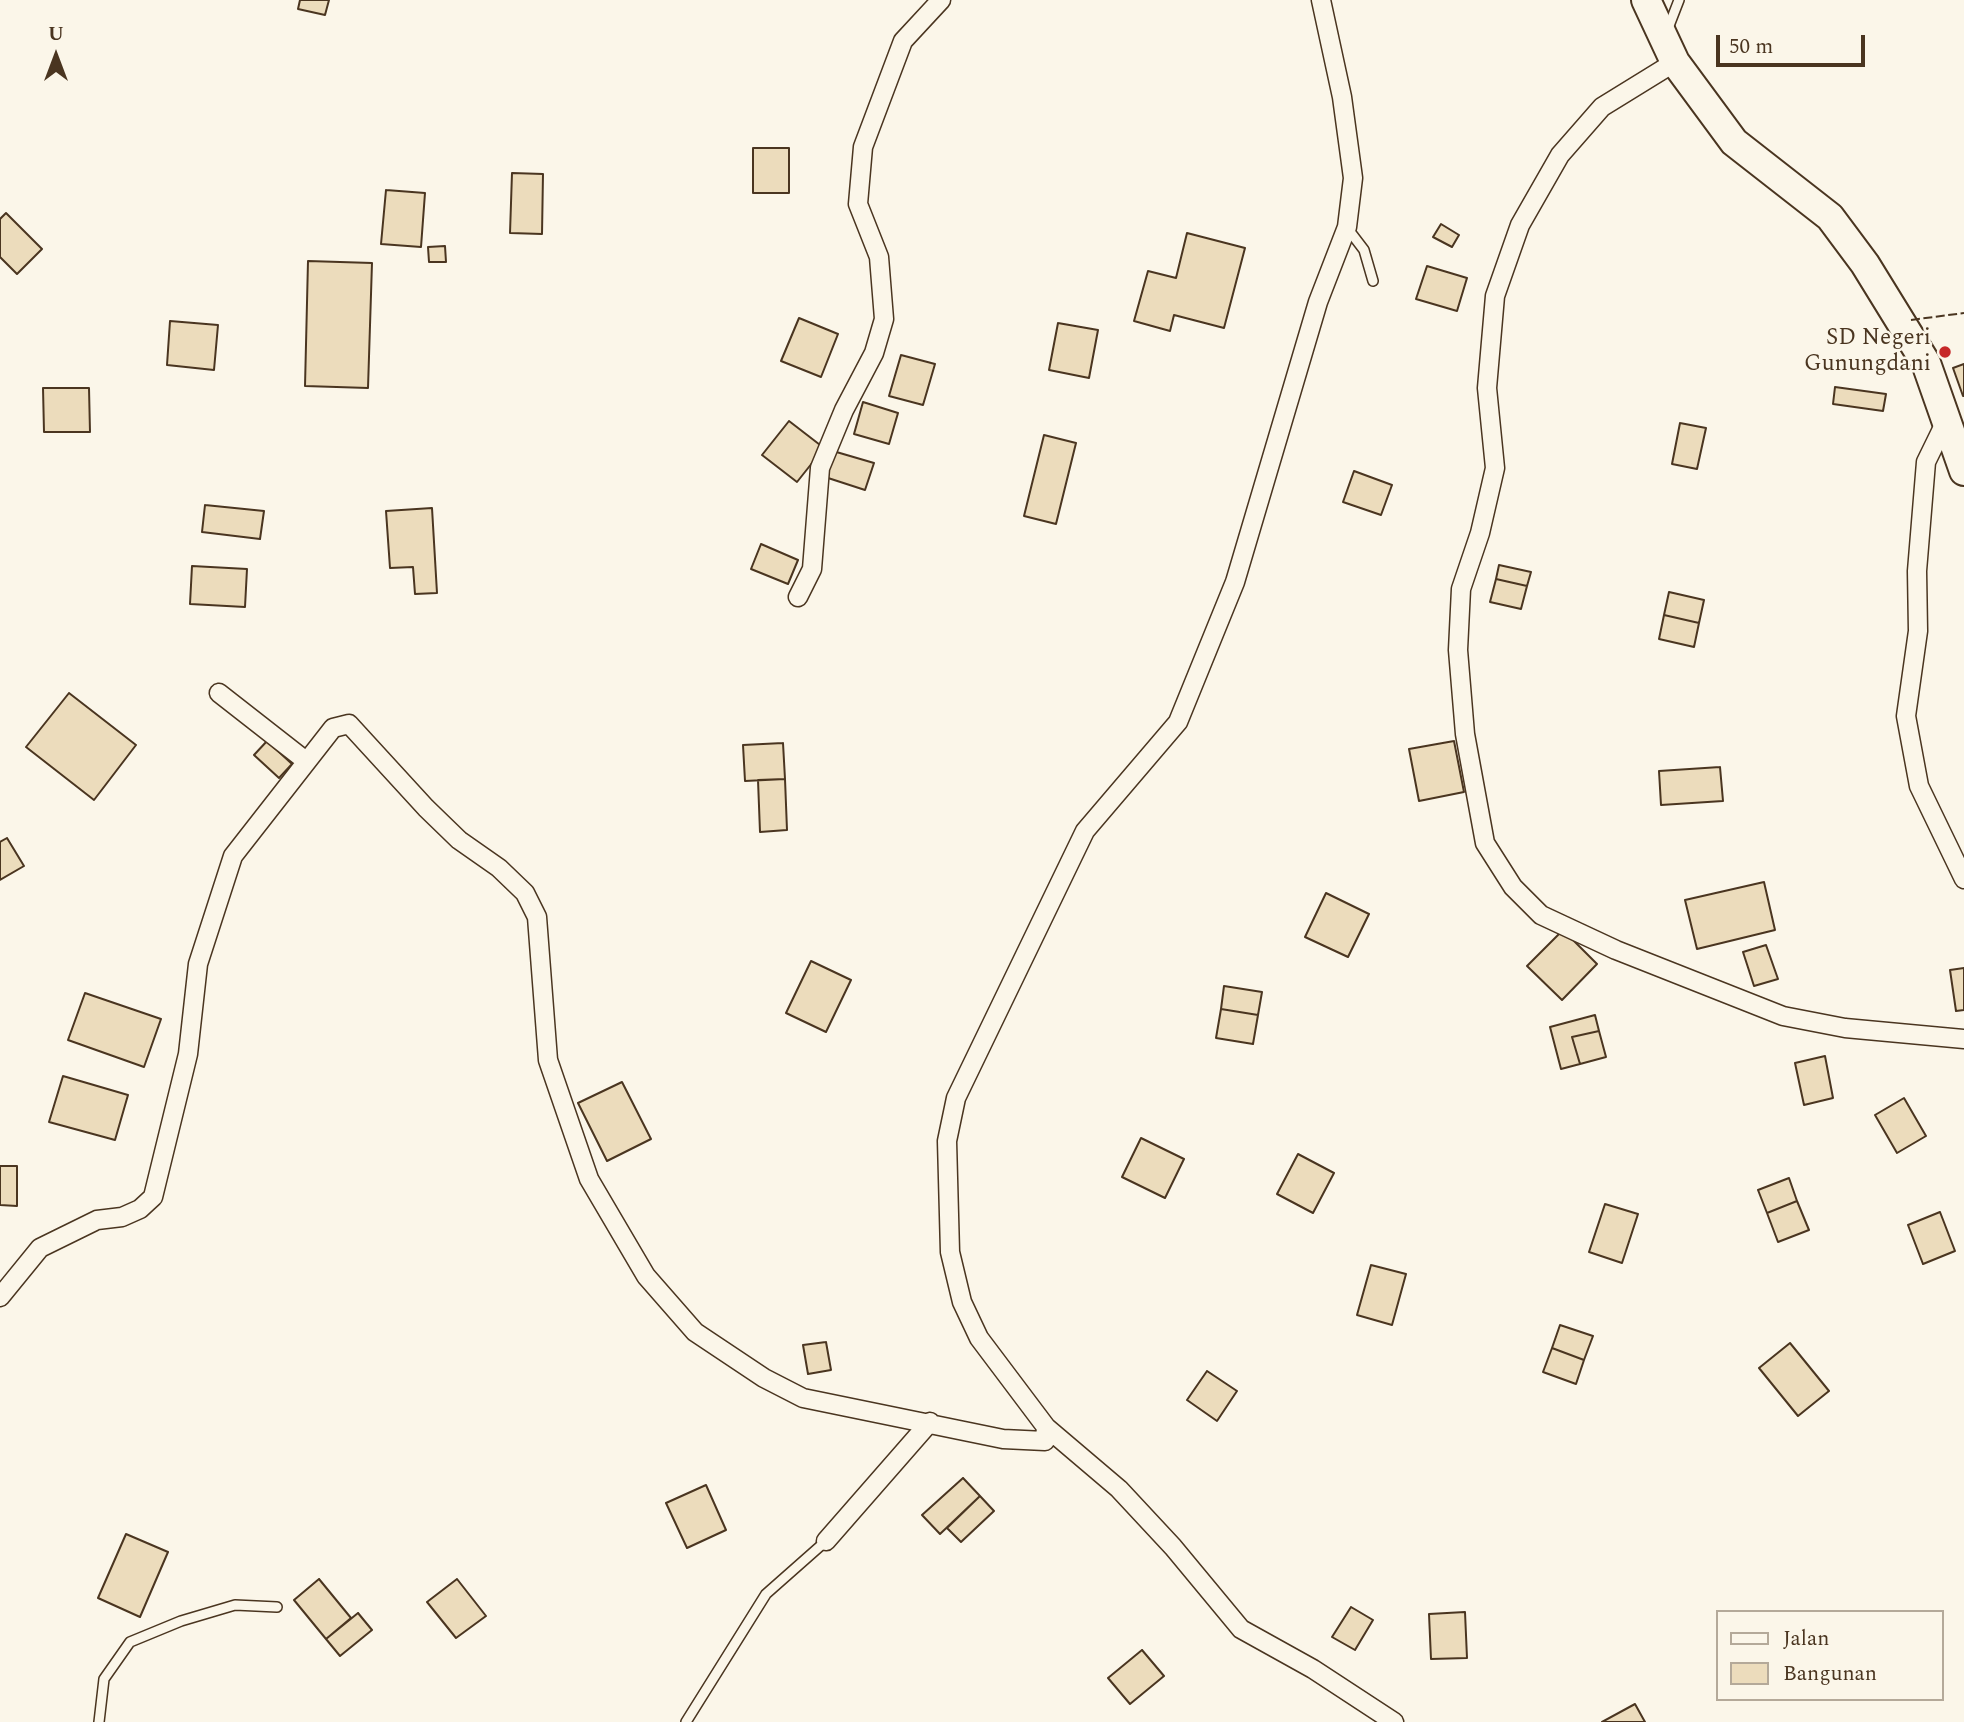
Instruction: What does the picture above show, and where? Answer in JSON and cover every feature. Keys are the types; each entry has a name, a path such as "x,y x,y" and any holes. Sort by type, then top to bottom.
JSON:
{"main road":[{"path":"1646,0 1670,51 1734,142 1830,217 1866,264 1926,363 1964,471"}],"street":[{"path":"797,597 812,569 820,468 844,410 874,353 884,319 879,257 858,204 863,147 903,41 941,0"},
{"path":"1321,0 1342,97 1353,178 1346,227 1318,302 1235,582 1178,722 1085,831 956,1098 947,1141 950,1252 962,1302 979,1338 1046,1427 1119,1489 1173,1547 1241,1629 1313,1669 1394,1722"},
{"path":"1670,51 1602,107 1560,155 1520,225 1494,296 1487,388 1494,468 1480,533 1461,589 1458,650 1465,734 1485,843 1513,887 1541,915 1616,950 1783,1017 1845,1028 1964,1040"},
{"path":"1947,419 1926,462 1917,571 1918,631 1906,716 1919,786 1964,879"},
{"path":"219,693 306,761"},
{"path":"0,1297 40,1248 97,1220 122,1217 140,1209 153,1197 188,1054 198,964 233,856 332,728 349,724 434,816 459,839 499,868 525,893 537,917 548,1060 589,1179 646,1276 695,1332 764,1378 803,1398 1003,1438 1045,1441 1046,1427"},
{"path":"826,1541 930,1422"}],"lane":[{"path":"1670,51 1679,0"},
{"path":"1346,227 1364,250 1373,281"},
{"path":"686,1722 766,1594 826,1541"},
{"path":"99,1722 104,1679 130,1642 181,1621 235,1605 277,1607"}],"building":[{"path":"300,0 329,0 325,15 298,9"},
{"path":"753,148 789,148 789,193 753,193"},
{"path":"512,173 543,174 542,234 510,233"},
{"path":"386,190 425,193 421,247 381,244"},
{"path":"6,213 42,249 17,274 0,257 0,219"},
{"path":"1441,224 1459,235 1452,247 1433,237"},
{"path":"1187,233 1245,248 1224,328 1174,315 1170,331 1134,321 1148,271 1176,278"},
{"path":"445,246 446,262 429,262 428,247"},
{"path":"308,261 372,263 368,388 305,386"},
{"path":"1427,266 1467,278 1457,311 1416,299"},
{"path":"799,318 838,334 821,377 781,361"},
{"path":"170,321 218,325 214,370 167,365"},
{"path":"1058,323 1098,330 1089,378 1049,370"},
{"path":"901,355 935,364 923,405 889,396"},
{"path":"1964,364 1964,396 1963,396 1953,368"},
{"path":"1835,387 1886,394 1883,411 1833,404"},
{"path":"43,388 89,388 90,432 44,432"},
{"path":"863,402 898,413 889,444 854,434"},
{"path":"789,421 824,448 797,482 762,455"},
{"path":"1680,423 1706,428 1697,469 1672,464"},
{"path":"1044,435 1076,443 1056,524 1024,516"},
{"path":"833,451 874,463 865,490 825,477"},
{"path":"1354,471 1392,485 1381,515 1343,502"},
{"path":"205,505 264,511 260,539 202,532"},
{"path":"432,508 437,593 415,594 413,567 390,568 386,511"},
{"path":"761,544 798,560 788,584 751,569"},
{"path":"1499,565 1531,572 1527,586 1496,579"},
{"path":"192,566 247,569 245,607 190,604"},
{"path":"1496,579 1527,586 1521,609 1490,602"},
{"path":"1669,592 1704,600 1699,623 1664,615"},
{"path":"1664,615 1699,623 1694,647 1659,639"},
{"path":"69,693 136,745 94,800 26,747"},
{"path":"267,741 292,764 279,778 254,755"},
{"path":"1454,741 1464,792 1419,801 1409,749"},
{"path":"783,743 785,779 745,781 743,745"},
{"path":"1720,767 1723,801 1661,805 1659,771"},
{"path":"785,779 787,830 760,832 758,780"},
{"path":"7,838 24,866 0,880 0,842"},
{"path":"1764,882 1775,930 1697,949 1685,900"},
{"path":"1326,893 1369,914 1348,957 1305,937"},
{"path":"1563,930 1597,964 1562,1000 1527,966"},
{"path":"1766,945 1778,979 1754,986 1743,952"},
{"path":"811,961 851,980 826,1032 786,1013"},
{"path":"1964,968 1964,1010 1956,1011 1950,970"},
{"path":"1224,986 1262,992 1258,1015 1221,1009"},
{"path":"85,993 161,1019 144,1067 68,1040"},
{"path":"1221,1009 1258,1015 1253,1044 1216,1038"},
{"path":"1595,1015 1599,1031 1572,1037 1580,1064 1561,1069 1550,1027"},
{"path":"1599,1031 1606,1057 1580,1064 1572,1037"},
{"path":"1825,1056 1833,1098 1804,1105 1795,1063"},
{"path":"63,1076 128,1095 115,1140 49,1122"},
{"path":"622,1082 651,1139 607,1161 578,1103"},
{"path":"1904,1098 1926,1136 1897,1153 1875,1115"},
{"path":"1141,1138 1184,1159 1165,1198 1122,1177"},
{"path":"1298,1154 1334,1173 1313,1213 1277,1194"},
{"path":"0,1166 17,1166 17,1206 0,1205"},
{"path":"1789,1178 1797,1201 1767,1213 1758,1190"},
{"path":"1797,1201 1809,1230 1778,1242 1767,1213"},
{"path":"1605,1204 1638,1214 1622,1263 1589,1252"},
{"path":"1940,1212 1955,1251 1923,1264 1908,1225"},
{"path":"1371,1265 1406,1274 1392,1325 1357,1315"},
{"path":"1560,1325 1593,1336 1584,1360 1552,1348"},
{"path":"826,1342 831,1370 808,1374 803,1345"},
{"path":"1790,1343 1829,1391 1798,1416 1759,1368"},
{"path":"1552,1348 1584,1360 1576,1384 1543,1372"},
{"path":"1207,1371 1237,1391 1217,1421 1187,1400"},
{"path":"963,1478 980,1496 940,1534 922,1515"},
{"path":"706,1485 726,1530 687,1548 666,1503"},
{"path":"980,1496 994,1511 961,1542 947,1528"},
{"path":"126,1534 168,1552 140,1617 98,1598"},
{"path":"319,1579 351,1618 326,1639 294,1600"},
{"path":"457,1579 486,1616 456,1638 427,1602"},
{"path":"1351,1607 1373,1620 1355,1650 1332,1637"},
{"path":"1465,1612 1467,1658 1431,1659 1429,1614"},
{"path":"358,1613 372,1630 340,1656 326,1639"},
{"path":"1142,1650 1164,1676 1130,1704 1108,1678"},
{"path":"1635,1704 1645,1722 1602,1722"}],"fence":[{"path":"1911,320 1964,313"}],"place":[{"name":"SD Negeri Gunungdani","path":"1945,352"}]}
